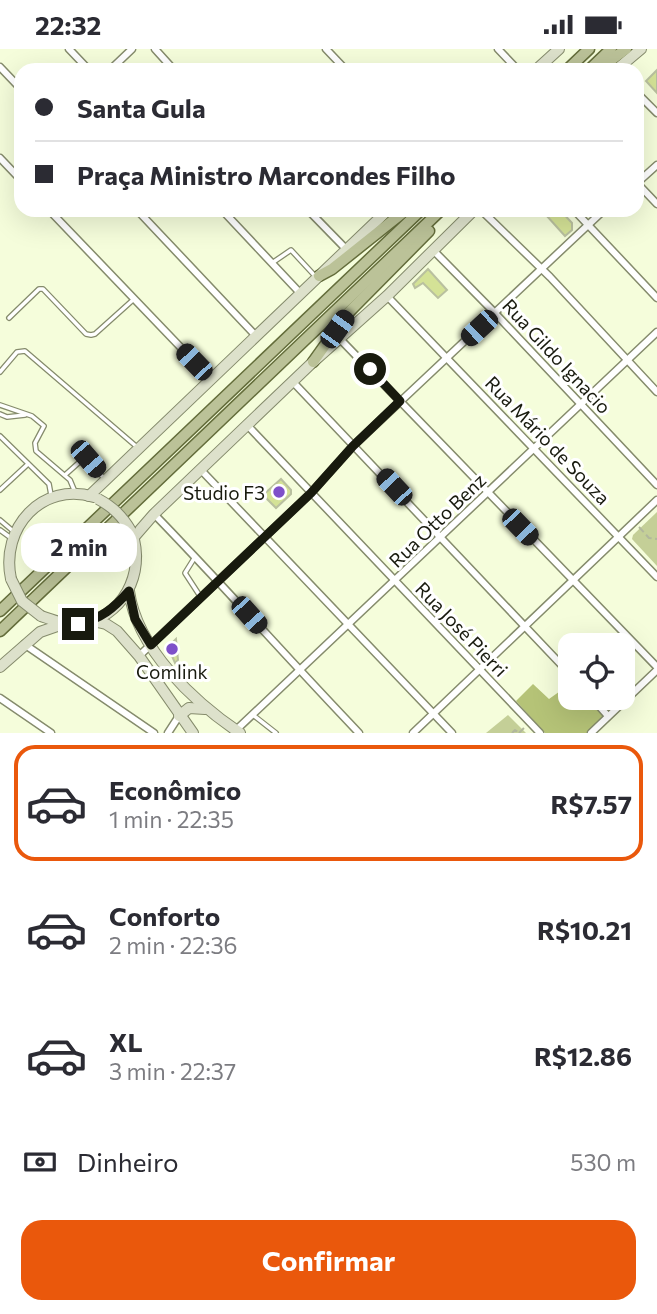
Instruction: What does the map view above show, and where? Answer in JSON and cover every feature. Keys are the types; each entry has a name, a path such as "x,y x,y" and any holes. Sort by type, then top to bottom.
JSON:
{"main road":[{"path":"544,63 559,49"},
{"path":"596,63 611,49"},
{"path":"607,63 626,49"},
{"path":"624,63 641,49"},
{"path":"93,497 106,480 381,217"},
{"path":"318,277 397,217"},
{"path":"0,611 414,217"},
{"path":"0,631 434,217"},
{"path":"313,362 348,313 442,217"},
{"path":"132,534 313,362 387,296 467,217"},
{"path":"0,667 23,644 40,632 64,624 93,621 114,609 129,591 136,574 137,555 132,534 117,512 93,497 75,494 52,497 29,510 12,535 6,578 22,601 41,616 64,624"},
{"path":"129,591 135,619 151,645 205,709 237,732"},
{"path":"93,621 112,627 139,656 192,733"},
{"path":"179,716 190,708 205,709"}],"street":[{"path":"69,49 82,63"},
{"path":"117,63 132,49"},
{"path":"155,49 168,63"},
{"path":"326,49 339,63"},
{"path":"498,49 511,63"},
{"path":"0,67 14,82"},
{"path":"644,100 657,113"},
{"path":"0,158 14,173"},
{"path":"644,190 657,204"},
{"path":"56,217 211,379"},
{"path":"143,217 256,336"},
{"path":"229,217 300,293"},
{"path":"315,217 346,250"},
{"path":"488,217 541,268 657,392"},
{"path":"581,217 657,298"},
{"path":"139,656 311,493 353,446 595,217"},
{"name":"Rua Gildo Ignacio","path":"433,250 657,485"},
{"name":"Rua Mário de Souza","path":"387,296 657,577"},
{"name":"Rua Otto Benz","path":"237,732 252,714 657,332"},
{"path":"340,339 657,669 591,733"},
{"path":"293,382 558,661"},
{"name":"Rua José Pierri","path":"247,425 540,733"},
{"path":"201,470 452,733"},
{"path":"413,733 481,671 657,500"},
{"path":"154,514 299,672 359,733"},
{"path":"23,644 154,733"},
{"path":"0,698 51,733"},
{"path":"603,710 608,716"},
{"path":"167,733 179,716"}],"lane":[{"path":"272,263 291,250 318,277"},
{"path":"9,318 39,289 43,289 86,334 91,335 134,299"},
{"path":"0,372 17,352 25,351 138,449"},
{"path":"0,405 32,416 44,426 36,443 36,451 70,480 75,494"},
{"path":"0,414 7,417 27,415"},
{"path":"0,436 48,484 52,497"},
{"path":"65,475 84,458 106,480"},
{"path":"0,490 28,464"},
{"path":"0,520 12,535"},
{"path":"0,530 12,535"},
{"path":"195,557 185,573 202,597"},
{"path":"252,714 276,733"}],"path":[{"path":"634,521 649,538 657,539"},
{"path":"512,733 515,730 519,733 530,722"}],"green space":[{"path":"657,512 657,566 632,539"},
{"path":"533,684 549,699 558,693 558,710 599,710 604,715 587,733 545,733 516,701"},
{"path":"508,715 526,733 486,733"}],"building":[{"path":"657,70 657,93 646,81"},
{"path":"548,217 566,217 572,223 572,230 565,236"},
{"path":"428,269 447,290 438,298 423,283 415,288 413,284"},
{"name":"Studio F3","path":"281,479 291,490 291,494 276,508 263,495"},
{"name":"Comlink","path":"176,639 178,660 175,663 168,647"}],"place":[{"name":"Studio F3","path":"279,492"},
{"name":"Comlink","path":"172,649"}],"route":[{"path":"78,624 93,621 114,609 129,591 135,619 151,645 311,493 353,446 400,401 370,369"}]}
